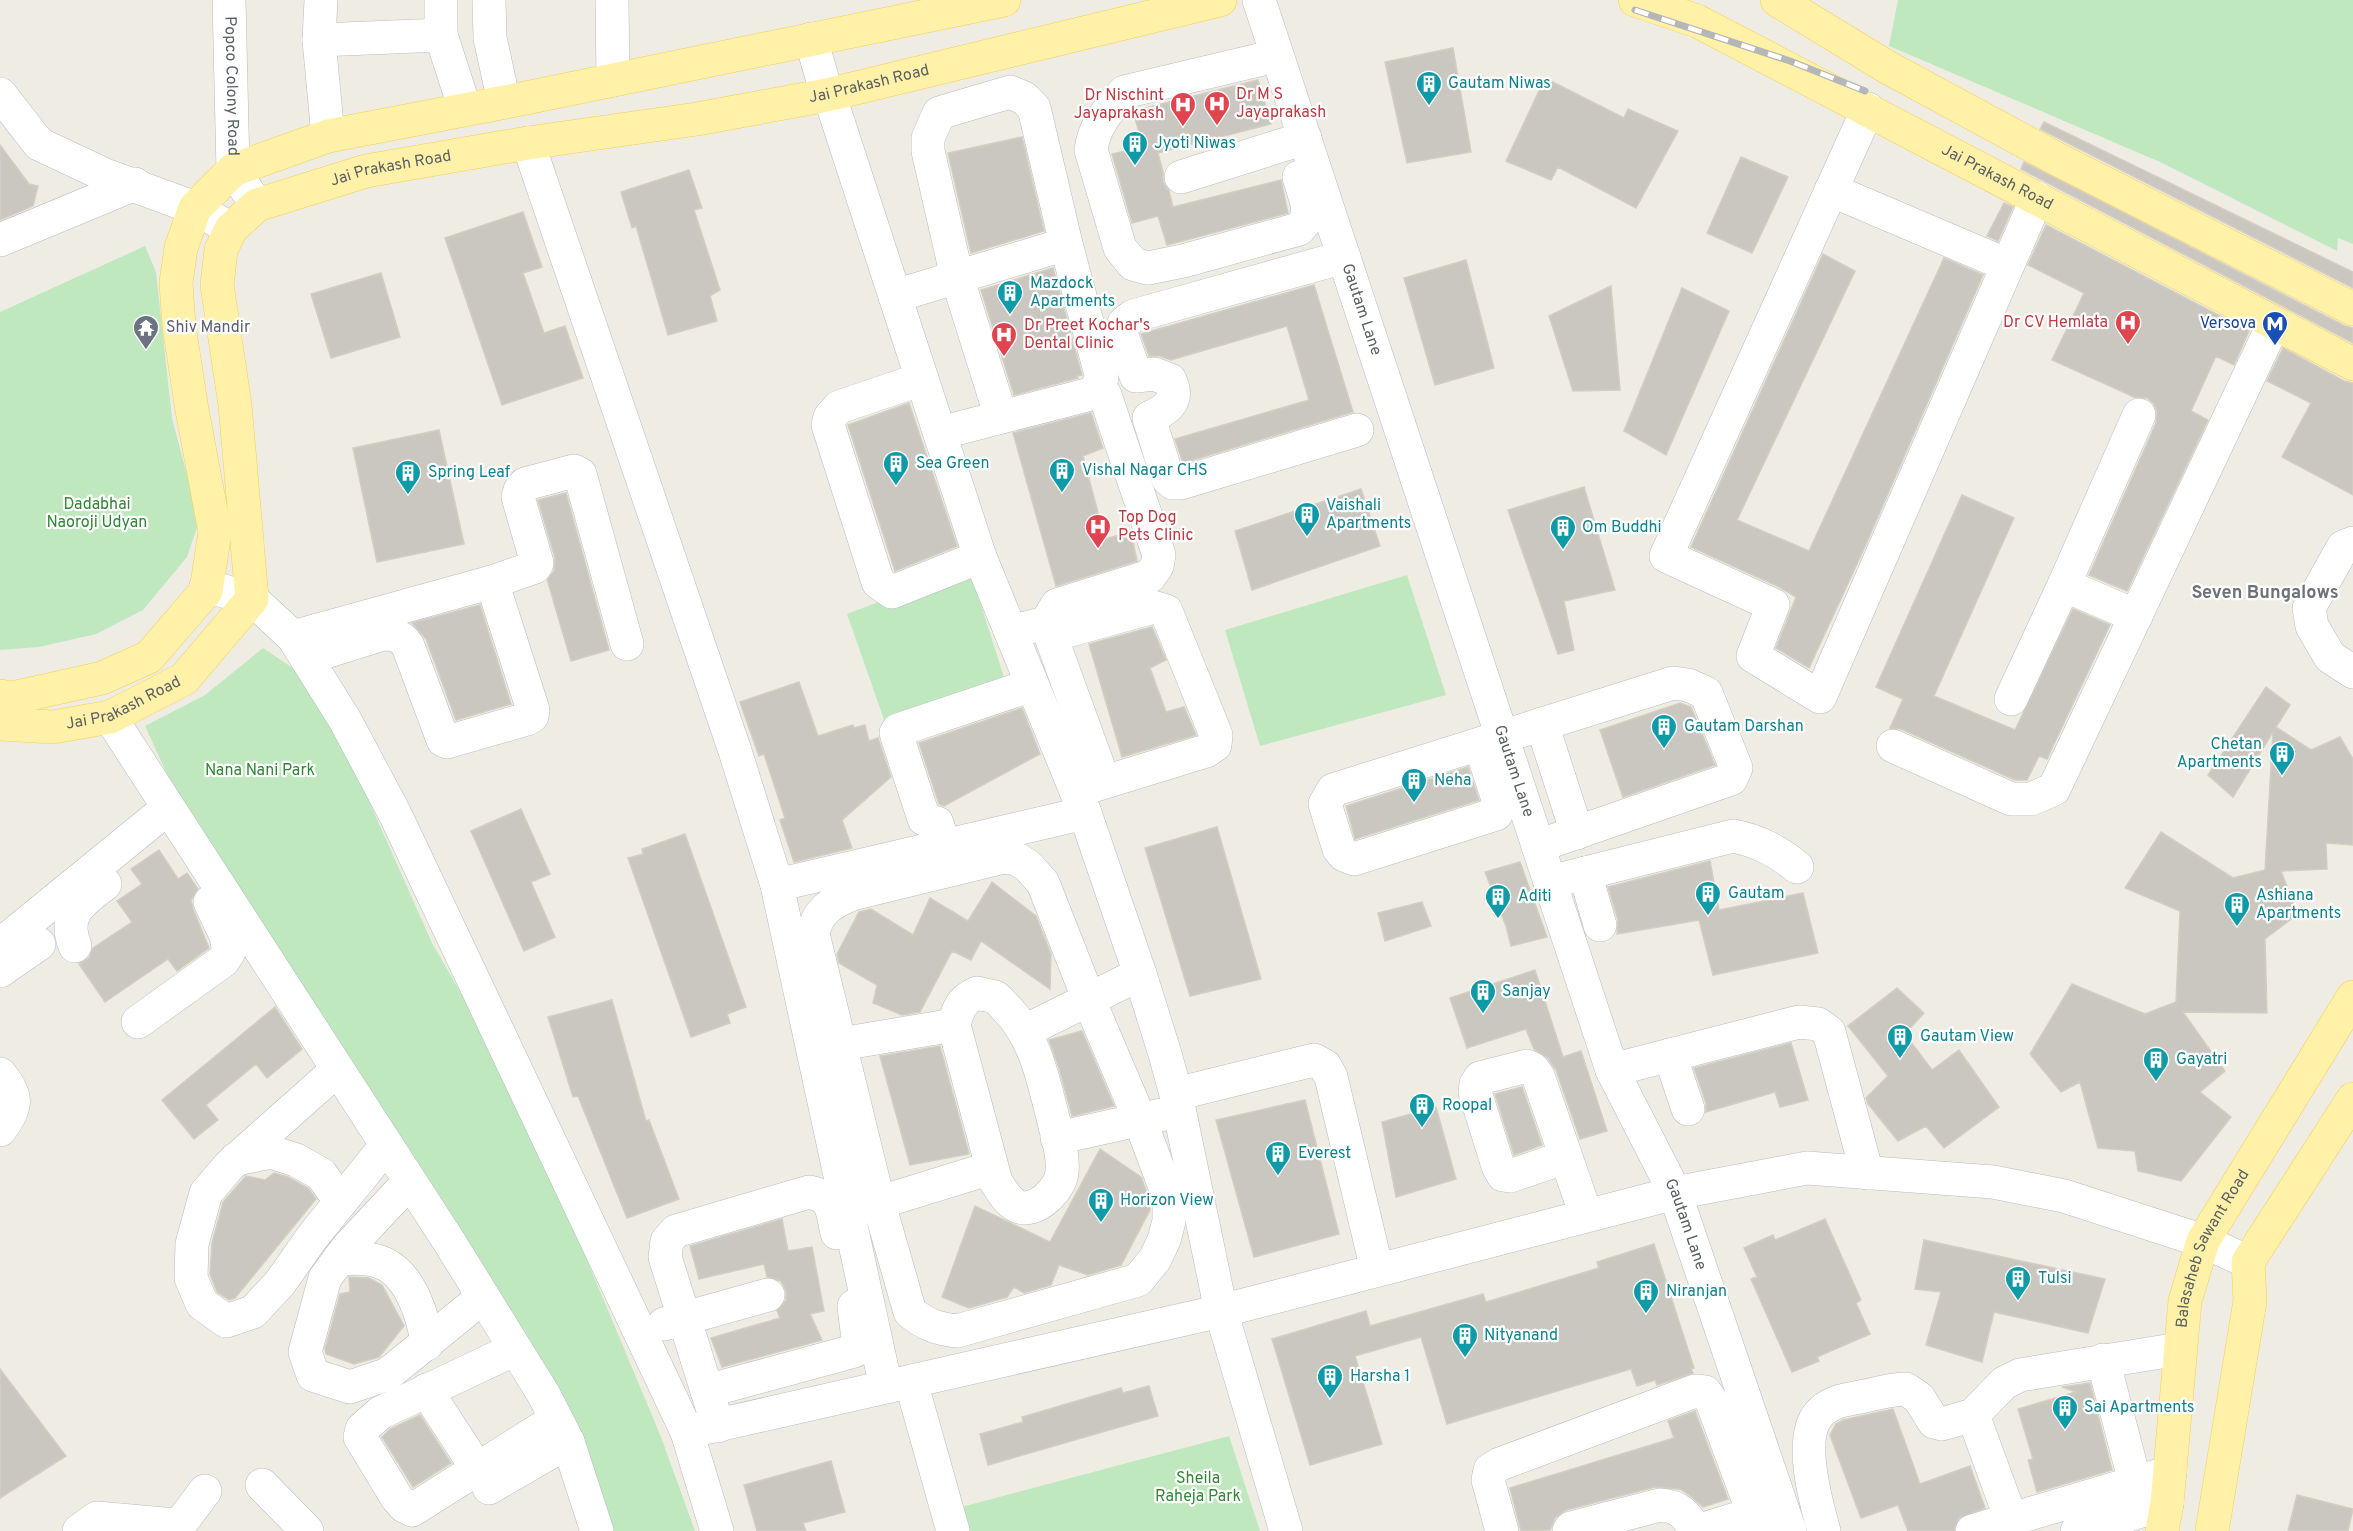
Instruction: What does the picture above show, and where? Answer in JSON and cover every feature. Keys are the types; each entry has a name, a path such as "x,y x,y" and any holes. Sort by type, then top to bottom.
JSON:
{"main road":[{"name":"Jai Prakash Road","path":"0,696 12,698 102,678 149,657 206,591 215,532 192,410 179,326 176,283 181,249 195,208 233,170 328,136 1004,0"},
{"name":"Jai Prakash Road","path":"0,724 53,727 110,717 184,679 252,599 235,405 218,285 221,250 231,229 257,205 366,171 528,143 697,119 827,95 1220,0"},
{"name":"Jai Prakash Road","path":"1635,0 1697,21 2353,364"},
{"path":"1777,0 1887,67 2055,158 2353,309"},
{"name":"Balasaheb Sawant Road","path":"2166,1502 2185,1301 2203,1241 2349,1013"},
{"path":"2212,1531 2250,1301 2248,1262 2353,1099"}],"street":[{"name":"Popco Colony Road","path":"229,0 233,170"},
{"path":"321,0 320,40 328,136"},
{"path":"441,0 441,35 465,110"},
{"path":"489,0 490,38 504,102"},
{"path":"612,0 613,80"},
{"path":"1245,0 1263,59 1297,141 1308,218 1299,228 1183,261 1148,268 1133,264 1120,248 1091,150 1099,123 1124,92 1263,59"},
{"name":"Gautam Lane","path":"1259,0 1297,141 1344,257 1491,740 1538,846 1612,1070 1675,1193 1771,1520"},
{"path":"320,40 441,35"},
{"path":"811,39 827,95 832,104 980,557 1032,685 1088,795"},
{"path":"975,60 985,98"},
{"path":"1002,417 957,277 928,151 928,138 939,113 985,98 1010,92 1024,98 1034,108 1066,244 1102,378 1094,393"},
{"path":"0,94 39,144 105,175 135,184 195,208 231,229"},
{"path":"1868,110 1666,556 1773,605 1753,656 1821,697 2037,198"},
{"path":"1182,177 1297,141"},
{"path":"528,143 731,740 777,885 825,1046 863,1208 898,1384 953,1531"},
{"path":"233,170 257,205"},
{"path":"0,240 135,184"},
{"path":"1831,190 2007,265"},
{"path":"895,296 1066,244"},
{"path":"1344,257 1133,316 1124,323 1121,333 1136,376 1162,377 1170,380 1174,389 1173,402 1165,410 1149,418 1168,479 1173,483 1181,483 1357,430"},
{"path":"1893,746 2012,799 2031,799 2054,789 2274,323"},
{"path":"922,379 839,407 830,417 828,425 878,582 892,592 980,557"},
{"path":"940,433 1094,393 1105,395 1159,555 1157,566 1150,576 1148,593"},
{"path":"2011,699 2139,415"},
{"path":"300,647 535,567 537,563 518,497 520,490 525,484 574,471 580,474 627,644"},
{"path":"2353,543 2343,547 2309,608 2312,626 2330,657 2353,672"},
{"path":"300,647 383,634 401,636 408,646 443,740 447,742 527,719 532,716 532,710 492,582"},
{"path":"2064,585 2136,616"},
{"path":"206,586 252,599 300,647 345,720 395,814 640,1331 703,1429"},
{"path":"777,885 944,845 1088,795 1206,751 1215,744 1216,735 1166,611 1148,593"},
{"path":"1010,633 1046,623 1057,605 1148,593"},
{"path":"1046,623 1088,795 1140,974 1166,1054 1221,1311 1286,1531"},
{"path":"1491,740 1500,806 1496,814 1354,859 1344,855 1339,849 1325,804 1333,790 1491,740 1673,683 1688,685 1706,693 1736,768 1731,779 1538,846"},
{"path":"944,845 896,736 898,730 1032,685"},
{"path":"110,717 171,823 208,898 225,936 229,952 223,961 138,1022"},
{"path":"1542,724 1577,833"},
{"path":"0,945 171,823"},
{"path":"75,946 70,933 76,907 171,823"},
{"path":"171,823 337,1070 544,1395 561,1431 597,1531"},
{"path":"1550,882 1733,836 1754,840 1776,850 1797,867"},
{"path":"825,1046 813,934 820,912 834,902 944,845 1011,857 1028,866 1043,883 1089,1000 1140,1119 1169,1198 1169,1221 1164,1240 1155,1259 1138,1280 957,1331 940,1329 923,1323 910,1312 863,1208"},
{"path":"1585,873 1600,925"},
{"path":"0,971 39,944"},
{"path":"1024,1031 1140,974"},
{"path":"977,993 996,998 1015,1016 1024,1031 1042,1075 1058,1138 1063,1171 1060,1184 1055,1192 1034,1205 1024,1208 1017,1206 1005,1197 996,1182 954,1025 958,1010 965,998 977,993"},
{"path":"1612,1070 1799,1022 1818,1024 1829,1032 1867,1173"},
{"path":"825,1046 954,1025"},
{"path":"1670,1055 1688,1109"},
{"path":"1058,1138 1140,1119 1178,1103 1314,1060 1325,1066 1331,1077 1377,1270"},
{"path":"337,1070 236,1159 206,1193 192,1244 190,1278 202,1304 226,1321 253,1311 280,1283 313,1236 386,1146"},
{"path":"0,1074 13,1091 14,1104 8,1119 0,1130"},
{"path":"236,1159 271,1152 296,1160 321,1174 341,1202"},
{"path":"1566,1157 1586,1215"},
{"path":"863,1208 991,1168"},
{"path":"703,1429 1221,1311 1675,1193 1808,1168 1993,1182 2064,1196 2203,1241 2248,1262"},
{"path":"409,1182 339,1259 325,1278 305,1352 313,1375 350,1387 387,1374 483,1297"},
{"path":"707,1391 854,1351 858,1339 852,1288 827,1199 822,1194 810,1192 676,1232 667,1241 665,1257 707,1391 703,1429 717,1531"},
{"path":"339,1259 361,1257 386,1264 405,1282 419,1309 427,1344"},
{"path":"640,1331 768,1295"},
{"path":"1063,1301 1073,1345"},
{"path":"515,1349 380,1413 362,1429 360,1437 397,1498 404,1506 412,1510 478,1470 561,1431"},
{"path":"1824,1531 1811,1480 1810,1442 1814,1424 1821,1412 1837,1402 1906,1389 1919,1398 1934,1422 1942,1425 1973,1415 2004,1383 2020,1375 2179,1349"},
{"path":"2103,1360 2135,1482 2166,1502"},
{"path":"426,1390 478,1470"},
{"path":"1502,1531 1488,1480 1490,1470 1500,1464 1695,1391 1705,1392 1712,1402 1771,1520 1697,1531 1683,1511 1673,1506 1660,1505 1571,1528 1569,1531"},
{"path":"1973,1415 2011,1518"},
{"path":"418,1531 561,1431"},
{"path":"1972,1531 2135,1482"},
{"path":"262,1485 307,1531"},
{"path":"79,1531 98,1518 175,1526 184,1519 206,1491"},
{"path":"2081,1530 2166,1502"}],"green space":[{"path":"1898,0 2353,0 2353,244 2338,238 2337,251 2160,162 1889,46"},
{"name":"Dadabhai Naoroji Udyan","path":"145,246 156,272 172,418 199,521 187,557 143,610 96,634 39,647 0,650 0,312"},
{"path":"969,567 1009,693 888,731 847,614"},
{"path":"1407,575 1446,695 1260,746 1225,630"},
{"name":"Nana Nani Park","path":"263,648 306,677 353,765 432,943 484,1033 531,1126 661,1437 695,1531 606,1531 184,811 145,726 205,695"},
{"name":"Sheila Raheja Park","path":"1229,1436 1260,1531 961,1531 954,1509"}],"building":[{"name":"Gautam Niwas","path":"1453,48 1471,152 1407,163 1385,62"},
{"path":"1545,78 1624,118 1628,109 1678,131 1636,208 1558,167 1551,180 1506,161"},
{"name":"Jyoti Niwas","path":"1258,80 1271,124 1158,153 1163,182 1169,191 1173,207 1281,180 1288,213 1167,245 1158,216 1132,223 1112,154 1143,147 1133,111"},
{"path":"2044,122 2353,272 2353,288 2040,129"},
{"path":"1022,137 1044,231 971,253 948,153"},
{"path":"0,145 29,184 38,186 33,206 0,220"},
{"path":"1741,157 1788,177 1752,253 1707,233"},
{"path":"2024,162 2345,326 2353,328 2353,343 2021,169"},
{"path":"689,170 702,208 694,210 720,290 710,296 717,321 668,335 636,226 632,228 621,192"},
{"path":"2004,203 2013,207 1998,241 1987,236"},
{"path":"523,212 542,267 523,273 544,333 565,326 583,378 502,405 445,238"},
{"path":"2046,225 2249,331 2234,365 2216,356 2191,411 2208,420 2127,591 2089,575 2156,423 2157,412 2154,404 2147,398 2134,397 2052,360 2084,293 2028,265"},
{"path":"1823,254 1855,271 1737,520 1809,551 1944,258 1983,275 1863,551 1809,668 1776,648 1796,597 1691,547"},
{"path":"1466,260 1494,368 1435,385 1404,278"},
{"name":"Mazdock Apartments","path":"1053,268 1082,375 1014,395 981,290"},
{"path":"381,273 400,337 331,358 311,294"},
{"path":"1314,285 1353,412 1183,463 1175,439 1309,400 1287,326 1171,360 1160,356 1149,356 1141,334"},
{"path":"1611,286 1620,390 1573,391 1549,316"},
{"path":"1682,288 1729,311 1666,455 1624,431"},
{"path":"2283,348 2344,381 2353,383 2353,495 2282,457 2311,403 2267,381"},
{"name":"Sea Green","path":"909,403 957,546 895,571 848,425"},
{"name":"Vishal Nagar CHS","path":"1091,413 1103,448 1083,456 1105,539 1131,532 1137,561 1056,586 1013,433"},
{"name":"Spring Leaf","path":"439,430 464,544 377,562 353,448"},
{"name":"Om Buddhi","path":"1584,487 1615,590 1564,601 1574,650 1558,654 1508,510"},
{"name":"Vaishali Apartments","path":"1361,489 1380,546 1252,590 1235,531"},
{"path":"566,493 609,650 571,661 547,579 554,571 555,558 538,500"},
{"path":"1962,495 2014,518 1934,696 2015,730 2073,609 2110,625 2047,759 2039,756 2027,780 2015,780 1901,729 1890,728 1903,699 1876,687"},
{"path":"480,605 511,704 456,720 426,639 412,623"},
{"path":"1152,627 1166,660 1150,668 1166,712 1184,707 1196,735 1122,757 1089,644"},
{"path":"799,682 818,736 853,725 854,728 865,725 869,741 878,738 891,777 842,820 852,848 794,862 780,820 785,818 764,754 759,756 740,702"},
{"path":"2266,687 2290,705 2276,727 2311,750 2340,737 2353,759 2353,845 2326,843 2327,869 2281,871 2298,914 2265,939 2267,1013 2183,1012 2225,1071 2200,1092 2231,1117 2181,1181 2138,1171 2135,1151 2098,1148 2080,1082 2061,1092 2030,1054 2072,984 2145,1014 2176,1002 2180,911 2125,888 2161,832 2233,878 2265,870 2273,732 2233,797 2208,775"},
{"name":"Gautam Darshan","path":"1680,703 1691,707 1715,765 1623,797 1600,730"},
{"path":"1022,708 1040,754 944,806 939,804 919,743"},
{"path":"1468,767 1479,800 1355,839 1346,806"},
{"path":"521,809 550,874 531,882 555,937 524,951 471,831"},
{"path":"1217,827 1261,979 1190,996 1145,848"},
{"path":"685,834 746,1007 727,1014 730,1023 691,1037 628,858 643,854 642,849"},
{"path":"159,850 178,879 187,873 198,889 191,900 209,948 177,971 168,959 105,1002 79,964 89,958 93,948 132,922 117,901 142,884 131,869"},
{"name":"Gautam","path":"1710,861 1719,910 1803,893 1818,953 1713,975 1699,920 1617,934 1618,920 1608,887"},
{"path":"1520,862 1547,937 1511,946 1506,926 1485,872"},
{"path":"992,882 1036,916 1051,954 1050,989 981,941 971,960 952,951 920,1012 902,1015 873,1003 877,985 839,963 837,954 859,912 871,909 913,935 930,898 968,921"},
{"path":"1422,902 1431,926 1385,941 1378,913"},
{"path":"1535,970 1563,1057 1581,1051 1607,1131 1580,1139 1556,1070 1548,1058 1534,1049 1526,1029 1467,1048 1450,998"},
{"name":"Gautam View","path":"1897,988 1924,1013 1905,1034 1932,1070 1959,1050 1999,1107 1944,1148 1926,1126 1898,1141 1868,1104 1866,1098 1888,1076 1848,1026"},
{"path":"612,1000 646,1121 649,1120 679,1199 627,1218 578,1096 573,1097 548,1017"},
{"path":"275,1007 302,1049 267,1078 256,1064 206,1105 218,1120 194,1139 162,1100"},
{"path":"1082,1031 1114,1106 1072,1116 1049,1040"},
{"path":"1791,1043 1808,1100 1780,1107 1775,1092 1706,1112 1706,1103 1694,1068"},
{"path":"940,1046 969,1154 910,1165 880,1056"},
{"path":"1522,1087 1542,1145 1514,1155 1495,1094"},
{"name":"Everest","path":"1305,1100 1339,1234 1254,1257 1216,1120"},
{"path":"1436,1107 1456,1179 1396,1197 1382,1122"},
{"name":"Horizon View","path":"1100,1149 1141,1177 1150,1201 1150,1210 1121,1265 1088,1275 1059,1265 1051,1285 1024,1293 1014,1287 1007,1297 969,1308 942,1297 975,1206 1050,1242"},
{"path":"274,1173 288,1177 308,1188 316,1199 235,1298 229,1300 217,1292 210,1274 212,1243 223,1202 246,1176 265,1180"},
{"path":"782,1219 788,1251 812,1247 824,1311 810,1314 822,1340 722,1367 711,1338 780,1318 777,1311 786,1300 786,1291 781,1281 767,1277 764,1264 699,1279 690,1246"},
{"path":"1825,1219 1861,1300 1856,1303 1870,1334 1817,1357 1819,1361 1792,1372 1751,1279 1757,1277 1744,1248 1773,1235 1775,1240"},
{"name":"Tulsi","path":"1924,1240 2105,1279 2088,1333 1994,1312 1982,1362 1926,1345 1941,1292 1915,1289"},
{"path":"1654,1244 1694,1368 1691,1369 1693,1373 1657,1385 1655,1380 1637,1386 1631,1369 1447,1424 1421,1337 1355,1356 1382,1444 1310,1465 1272,1339 1366,1311 1370,1326 1483,1294 1486,1302 1599,1268 1597,1262"},
{"path":"349,1277 369,1278 382,1285 404,1326 379,1357 354,1364 326,1354 325,1349 340,1294 350,1292"},
{"path":"0,1369 66,1456 0,1498"},
{"name":"Sai Apartments","path":"2090,1383 2112,1470 2037,1492 2028,1460 2033,1459 2018,1409 2076,1392 2062,1387"},
{"path":"1149,1386 1158,1416 988,1465 980,1434 1023,1422 1022,1417 1121,1388 1123,1393"},
{"path":"1893,1409 1920,1484 1970,1466 1985,1508 1959,1518 1954,1531 1908,1531 1898,1505 1861,1518 1830,1435 1836,1424 1843,1420"},
{"path":"1695,1411 1728,1499 1703,1507 1680,1489 1655,1487 1566,1510 1555,1518 1550,1530 1521,1531 1510,1488 1674,1438 1668,1421"},
{"path":"420,1415 451,1463 413,1487 382,1437 390,1429"},
{"path":"831,1461 845,1512 803,1523 806,1531 757,1531 744,1485"},
{"path":"2297,1495 2353,1509 2348,1531 2288,1531"}],"railway":[{"path":"1635,10 1790,61 1865,91"}],"place":[{"name":"Gautam Niwas","path":"1429,107"},
{"name":"Dr M S Jayaprakash","path":"1217,127"},
{"name":"Dr Nischint Jayaprakash","path":"1183,128"},
{"name":"Jyoti Niwas","path":"1135,167"},
{"name":"Mazdock Apartments","path":"1010,316"},
{"name":"Dr CV Hemlata","path":"2128,346"},
{"name":"Versova","path":"2275,347"},
{"name":"Shiv Mandir","path":"146,351"},
{"name":"Dr Preet Kochar's Dental Clinic","path":"1004,358"},
{"name":"Sea Green","path":"896,487"},
{"name":"Vishal Nagar CHS","path":"1062,494"},
{"name":"Spring Leaf","path":"408,496"},
{"name":"Vaishali Apartments","path":"1307,538"},
{"name":"Top Dog Pets Clinic","path":"1098,550"},
{"name":"Om Buddhi","path":"1563,551"},
{"name":"Gautam Darshan","path":"1664,750"},
{"name":"Chetan Apartments","path":"2282,777"},
{"name":"Neha","path":"1414,804"},
{"name":"Gautam","path":"1708,917"},
{"name":"Aditi","path":"1498,920"},
{"name":"Ashiana Apartments","path":"2237,928"},
{"name":"Sanjay","path":"1483,1015"},
{"name":"Gautam View","path":"1900,1060"},
{"name":"Gayatri","path":"2156,1083"},
{"name":"Roopal","path":"1422,1129"},
{"name":"Everest","path":"1278,1177"},
{"name":"Horizon View","path":"1101,1224"},
{"name":"Tulsi","path":"2018,1302"},
{"name":"Niranjan","path":"1646,1315"},
{"name":"Nityanand","path":"1465,1359"},
{"name":"Harsha 1","path":"1330,1400"},
{"name":"Sai Apartments","path":"2065,1431"}],"district":[{"name":"Seven Bungalows","path":"2265,593"}]}
